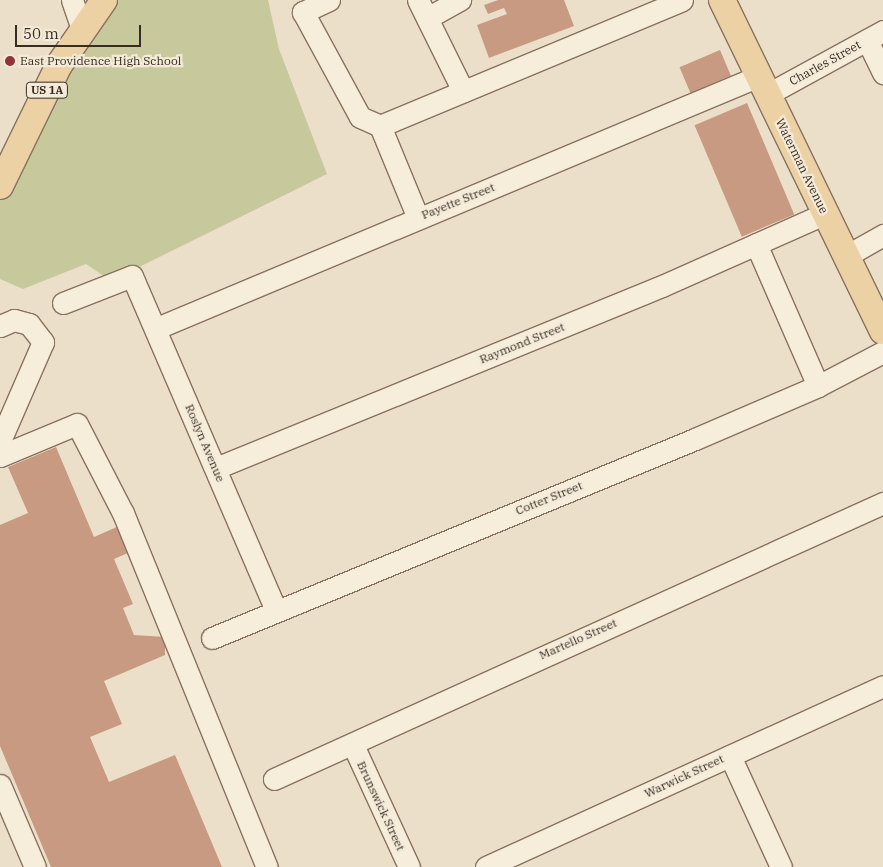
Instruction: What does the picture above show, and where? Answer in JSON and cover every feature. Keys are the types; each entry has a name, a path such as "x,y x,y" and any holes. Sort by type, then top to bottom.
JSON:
{"main road":[{"name":"US 1A","path":"3,173 58,65 104,0"},
{"name":"Waterman Avenue","path":"722,0 883,331"}],"street":[{"path":"72,0 82,29"},
{"path":"329,0 303,12 360,117 380,126 418,218"},
{"path":"460,0 423,9 463,91"},
{"path":"380,126 682,0"},
{"path":"875,36 883,73"},
{"name":"Charles Street","path":"763,85 875,36"},
{"name":"Payette Street","path":"157,328 418,218 763,85"},
{"name":"Raymond Street","path":"216,468 756,244 826,213"},
{"path":"846,256 883,235"},
{"path":"756,244 818,386"},
{"name":"Roslyn Avenue","path":"63,303 132,276 157,328 276,611"},
{"path":"0,326 14,320 28,324 43,342 0,441"},
{"name":"Cotter Street","path":"212,638 818,386 883,352"},
{"path":"0,456 78,424 122,513 267,867"},
{"name":"Martello Street","path":"274,779 353,745 883,503"},
{"name":"Warwick Street","path":"486,867 883,686"},
{"name":"Brunswick Street","path":"353,745 409,867"},
{"path":"730,756 780,867"},
{"path":"0,785 35,867"}],"green space":[{"path":"100,0 268,0 279,49 327,174 111,281 86,264 23,289 0,279 0,178"}],"building":[{"path":"498,0 564,0 574,26 489,58 477,25 507,14 504,8 488,14 484,5"},
{"path":"720,50 731,76 690,93 679,67"},
{"path":"747,103 794,214 742,237 695,125"},
{"path":"56,447 94,537 119,526 130,552 114,559 133,604 123,608 134,635 165,637 165,655 104,681 122,724 90,737 109,782 175,755 222,867 51,867 0,746 0,525 28,513 8,467"}],"place":[{"name":"East Providence High School","path":"10,61"}]}
